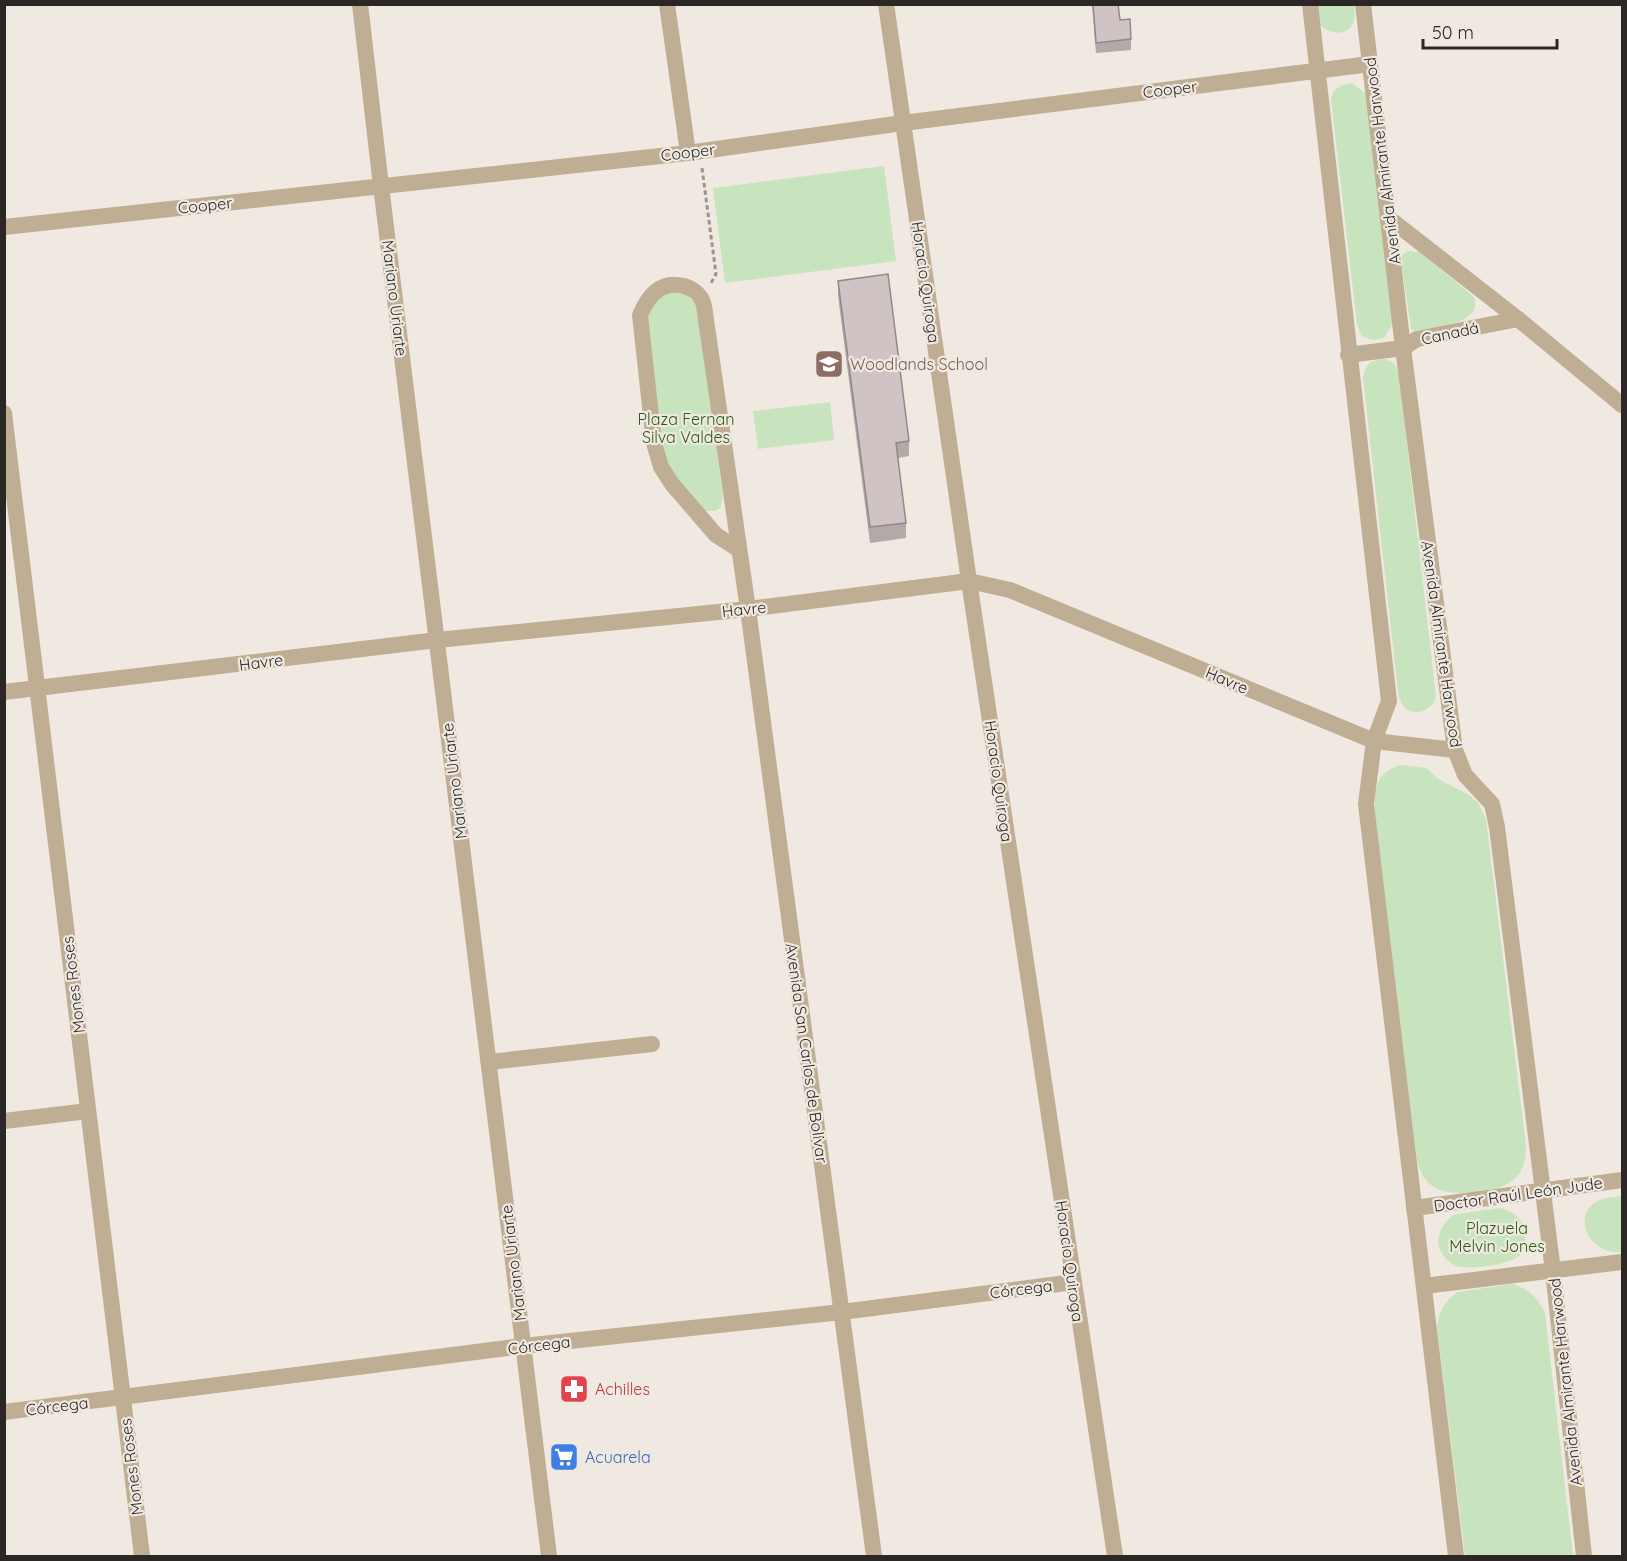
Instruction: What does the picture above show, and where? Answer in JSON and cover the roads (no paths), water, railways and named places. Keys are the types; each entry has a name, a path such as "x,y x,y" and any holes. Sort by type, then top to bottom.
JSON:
{"street":[{"name":"Mariano Uriarte","path":"360,4 549,1557"},
{"path":"667,4 694,152"},
{"name":"Horacio Quiroga","path":"886,4 1114,1557"},
{"path":"1310,4 1389,701 1374,741 1366,804 1456,1557"},
{"name":"Avenida Almirante Harwood","path":"1363,4 1390,219 1403,348 1455,750 1465,775 1492,804 1497,828 1552,1271 1584,1557"},
{"name":"Cooper","path":"4,227 694,152 1370,64"},
{"name":"Canadá","path":"1390,219 1623,405"},
{"name":"Avenida San Carlos de Bolívar","path":"738,549 716,535 672,484 661,468 654,443 640,315 645,303 655,292 665,286 678,285 692,289 702,300 748,609 874,1557"},
{"name":"Canadá","path":"1348,355 1403,348 1417,339 1518,319"},
{"name":"Mones Roses","path":"4,413 142,1557"},
{"name":"Havre","path":"4,692 437,640 748,609 969,581 1010,590 1374,741 1455,750"},
{"path":"489,1062 652,1044"},
{"path":"4,1121 88,1111"},
{"name":"Doctor Raúl León Jude","path":"1414,1208 1623,1180"},
{"path":"1424,1287 1623,1262"},
{"name":"Córcega","path":"4,1412 523,1346 842,1312 1074,1282"}],"place":[{"name":"Woodlands School","path":"829,364"},
{"name":"Achilles","path":"574,1389"},
{"name":"Acuarela","path":"564,1457"}],"park label":[{"name":"Plaza Fernan Silva Valdes","path":"686,428"},
{"name":"Plazuela Melvin Jones","path":"1497,1237"}]}
